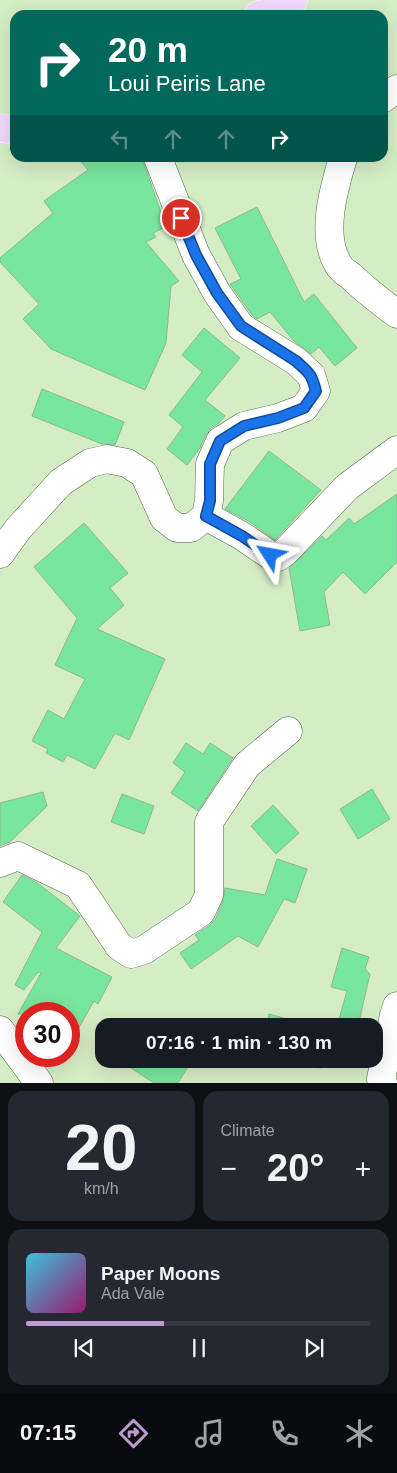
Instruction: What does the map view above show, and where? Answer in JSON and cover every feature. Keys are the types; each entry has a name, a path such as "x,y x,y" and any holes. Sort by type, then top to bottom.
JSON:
{"main road":[{"path":"279,10 293,0"}],"street":[{"path":"0,554 18,529 61,482 90,463 108,459 128,463 144,474 164,518 177,528 191,528 206,516 210,501 210,464 220,441 244,426 278,418 304,408 316,391 311,375 296,361 241,326 217,293 196,255 160,162"},
{"path":"342,162 334,189 330,215 332,248 340,266 372,296 397,314"},
{"path":"206,516 242,536 270,555 278,557 285,552 346,487 397,450"},
{"path":"0,863 18,856 78,885 119,946 131,954 144,950 201,912 208,895 209,822 247,765 288,731"},
{"path":"383,1083 381,1079 397,1006"},
{"path":"0,1030 39,1083"}],"building":[{"path":"81,162 143,162 166,227 153,233 156,237 146,242 179,281 171,286 166,343 145,390 51,349 23,319 39,304 0,262 0,258 53,213 44,201 88,170"},
{"path":"257,207 304,302 314,294 357,348 335,366 319,347 311,354 294,341 270,312 257,319 252,315 230,284 241,279 215,228"},
{"path":"204,328 240,358 205,400 225,416 206,434 200,448 187,465 167,449 183,427 169,415 202,372 182,355"},
{"path":"42,389 124,422 115,445 102,444 32,416"},
{"path":"269,451 321,490 275,540 250,522 225,509"},
{"path":"397,494 397,562 365,594 343,572 324,592 330,625 300,631 289,568 322,536 326,540 349,518 354,524"},
{"path":"84,523 128,573 110,588 124,605 97,629 165,659 129,740 115,733 95,769 67,755 63,762 46,753 48,749 32,741 48,710 64,719 85,679 55,665 77,618 34,567"},
{"path":"186,743 203,754 210,743 233,758 198,811 171,793 185,772 173,763"},
{"path":"372,789 390,819 358,839 340,809"},
{"path":"43,792 47,806 10,842 0,846 0,803"},
{"path":"122,794 154,806 144,834 111,822"},
{"path":"273,805 299,833 276,854 251,826"},
{"path":"277,859 307,869 295,903 284,899 258,947 238,936 191,969 180,953 199,940 195,935 210,925 216,918 223,901 225,888 265,895"},
{"path":"22,875 36,882 80,916 56,948 112,977 98,1004 94,1001 80,1026 80,1002 25,1002 41,973 38,972 24,990 15,985 42,932 3,902"},
{"path":"342,948 369,957 365,969 370,974 360,1018 339,1018 347,991 331,987"},
{"path":"269,1014 284,1018 268,1018"},
{"path":"131,1068 187,1068 178,1083 154,1083"}],"route":[{"path":"181,218 196,255 217,293 241,326 296,361 311,375 316,391 304,408 278,418 244,426 220,441 210,464 210,501 206,516 242,536 270,555"}]}
